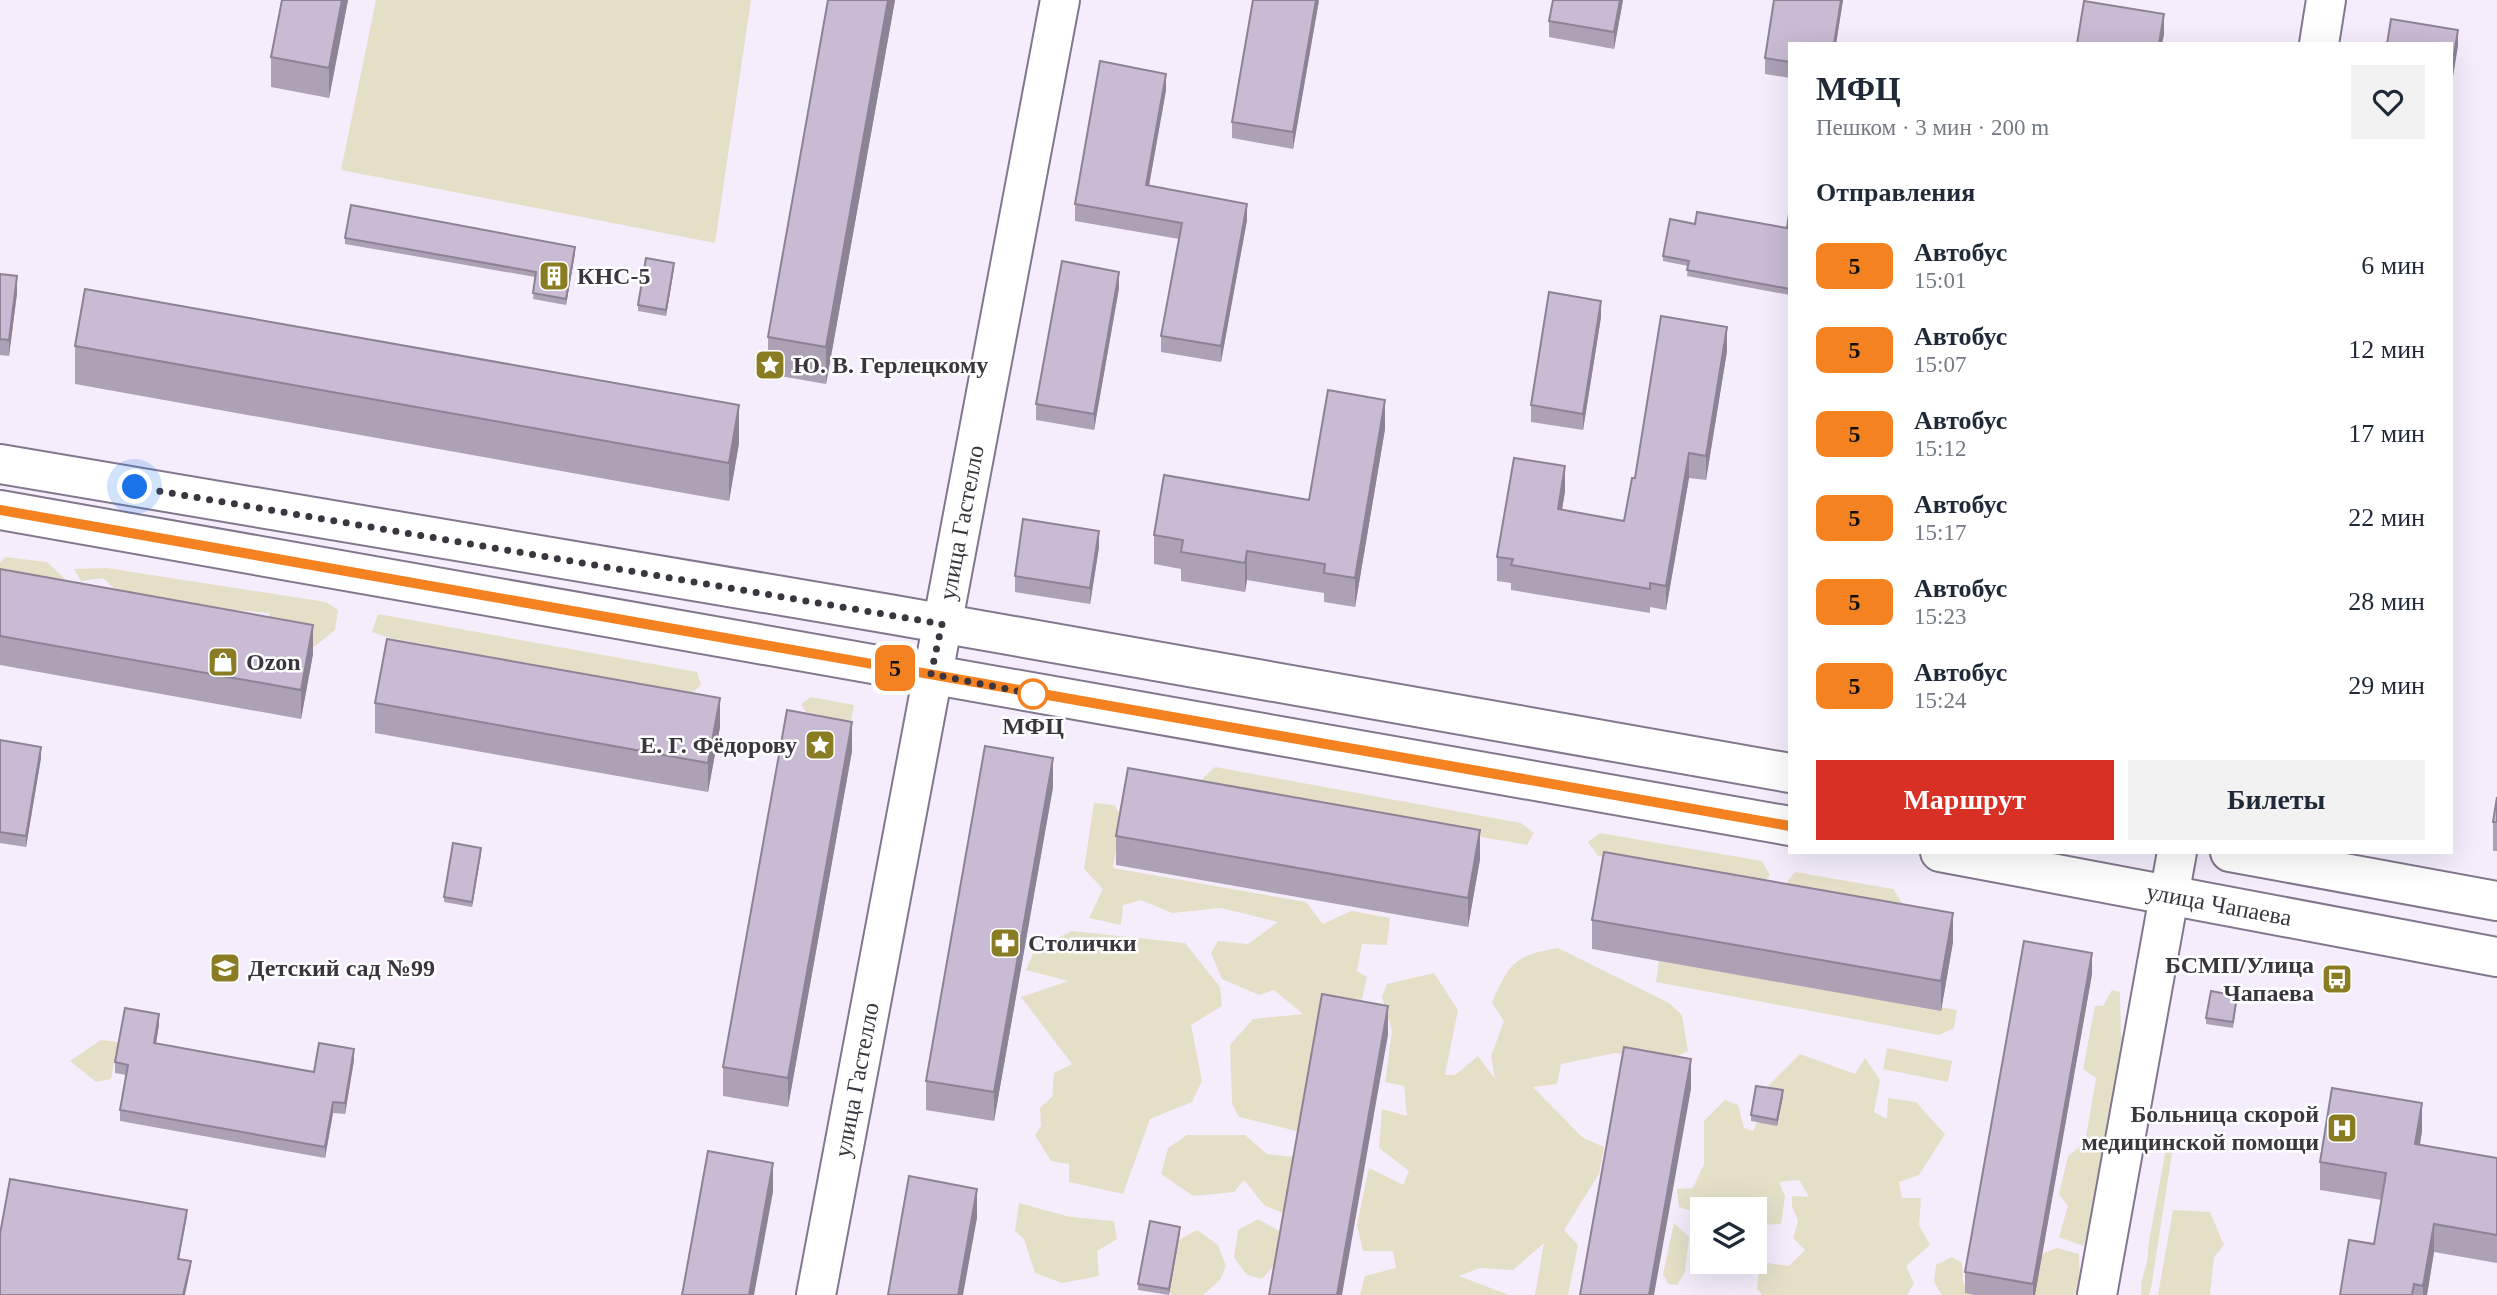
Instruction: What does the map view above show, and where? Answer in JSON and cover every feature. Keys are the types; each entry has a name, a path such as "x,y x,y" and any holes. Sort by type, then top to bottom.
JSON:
{"street":[{"name":"улица Гастелло","path":"816,1295 1060,0"},
{"path":"2319,42 2326,0"},
{"path":"0,464 1788,772"},
{"path":"0,510 1788,826"},
{"name":"улица Чапаева","path":"1951,854 2497,957"},
{"path":"2097,1295 2177,854"},
{"path":"2241,854 2497,901"}],"shaded area":[{"path":"376,0 751,0 715,243 341,170"},
{"path":"5,557 47,562 67,581 0,593 0,563"},
{"path":"107,568 326,602 338,610 335,630 314,647 264,624 270,613 128,601 103,578 81,581 74,569"},
{"path":"378,614 697,672 701,685 692,693 390,638 372,632"},
{"path":"811,697 854,705 851,722 806,712 801,704"},
{"path":"1215,767 1521,823 1534,833 1527,845 1217,791 1202,779"},
{"path":"1094,803 1115,805 1121,817 1113,868 1306,902 1323,924 1351,911 1390,918 1387,945 1362,944 1357,971 1367,977 1362,999 1322,1010 1297,1131 1239,1117 1232,1104 1230,1045 1253,1019 1303,1014 1274,990 1259,995 1222,979 1211,953 1218,941 1248,944 1278,922 1221,908 1172,913 1141,900 1123,905 1121,925 1089,918 1103,889 1084,869"},
{"path":"1600,833 1762,861 1770,875 1763,884 1598,856 1588,842"},
{"path":"1795,872 1893,889 1903,904 1893,911 1792,889 1787,882"},
{"path":"1072,931 1185,943 1220,987 1222,1006 1191,1025 1202,1081 1192,1102 1150,1119 1123,1194 1069,1182 1069,1164 1051,1161 1035,1135 1041,1126 1040,1108 1052,1097 1054,1073 1072,1064 1021,997 1068,981 1026,970 1035,949"},
{"path":"1558,948 1669,1003 1682,1015 1688,1051 1670,1060 1615,1053 1561,1064 1557,1084 1533,1087 1582,1137 1604,1147 1599,1174 1564,1230 1578,1245 1568,1295 1535,1295 1544,1243 1513,1270 1480,1268 1459,1276 1509,1295 1360,1295 1365,1276 1396,1268 1393,1251 1363,1251 1357,1225 1369,1168 1403,1185 1409,1171 1379,1148 1382,1109 1407,1116 1404,1086 1385,1082 1392,1031 1382,997 1387,984 1434,973 1458,1010 1445,1075 1455,1075 1478,1056 1495,1079 1491,1056 1504,1021 1492,1003 1498,989 1515,963 1532,954"},
{"path":"1659,961 1940,1010 1941,1007 1957,1010 1954,1028 1939,1035 1656,982"},
{"path":"2112,990 2120,992 2121,1036 2127,1043 2094,1215 2083,1246 2059,1237 2068,1206 2059,1194 2068,1156 2085,1143 2096,1078 2083,1069 2095,1006 2103,1006"},
{"path":"101,1040 118,1042 111,1079 96,1082 70,1061"},
{"path":"1887,1048 1952,1061 1948,1082 1883,1069"},
{"path":"1800,1054 1855,1074 1865,1058 1880,1080 1874,1112 1887,1119 1888,1098 1916,1102 1945,1134 1919,1175 1899,1182 1902,1198 1921,1198 1919,1225 1930,1245 1906,1266 1914,1283 1907,1295 1762,1295 1757,1289 1759,1274 1767,1274 1767,1263 1789,1266 1805,1250 1793,1238 1798,1221 1792,1206 1792,1196 1809,1197 1799,1180 1779,1182 1785,1196 1781,1224 1767,1225 1767,1197 1690,1197 1690,1211 1679,1207 1677,1189 1693,1188 1704,1164 1704,1121 1725,1100 1738,1105 1744,1128 1753,1131 1764,1108 1780,1092 1768,1086"},
{"path":"2175,1134 2151,1289 2149,1295 2142,1295 2166,1148"},
{"path":"1187,1135 1245,1135 1267,1154 1295,1157 1285,1214 1264,1205 1244,1180 1234,1192 1193,1196 1161,1174 1168,1148"},
{"path":"1019,1203 1070,1217 1114,1221 1117,1239 1097,1251 1099,1276 1062,1283 1035,1273 1024,1239 1015,1231"},
{"path":"2173,1210 2210,1212 2224,1245 2214,1257 2210,1295 2158,1295"},
{"path":"1258,1219 1281,1232 1275,1264 1262,1279 1247,1275 1234,1258 1238,1230"},
{"path":"1674,1223 1689,1237 1685,1272 1677,1285 1668,1284 1663,1274"},
{"path":"1197,1230 1218,1245 1226,1266 1220,1280 1203,1295 1172,1295 1163,1280 1175,1242"},
{"path":"2057,1248 2079,1254 2080,1290 2074,1295 2028,1295 2029,1259"},
{"path":"1952,1257 1962,1263 1963,1283 1973,1295 1942,1295 1934,1282 1936,1265"}],"building":[{"path":"282,0 342,0 329,68 271,57"},
{"path":"828,0 888,0 826,347 768,337"},
{"path":"1253,0 1316,0 1293,132 1232,122"},
{"path":"1553,0 1620,0 1614,32 1549,21"},
{"path":"1774,0 1841,0 1834,42 1788,42 1788,62 1765,58"},
{"path":"2084,1 2164,14 2159,42 2077,42"},
{"path":"2391,19 2458,30 2453,61 2453,42 2387,42"},
{"path":"1100,61 1166,74 1146,185 1247,204 1221,346 1161,336 1182,223 1075,204"},
{"path":"351,205 575,247 566,299 533,293 536,272 345,238"},
{"path":"1697,212 1787,228 1788,221 1788,289 1687,270 1689,261 1663,256 1670,219 1695,224"},
{"path":"646,258 674,263 666,310 638,305"},
{"path":"1062,261 1119,272 1094,414 1036,404"},
{"path":"0,274 17,276 9,340 0,339"},
{"path":"85,289 739,405 729,463 75,346"},
{"path":"1549,292 1601,301 1583,414 1531,405"},
{"path":"1661,316 1727,327 1706,456 1689,453 1666,586 1650,583 1650,589 1511,565 1513,559 1497,557 1514,458 1565,466 1558,509 1624,521 1632,478 1635,478"},
{"path":"1328,390 1385,400 1355,578 1324,573 1325,564 1247,551 1245,563 1181,552 1183,540 1154,535 1164,475 1309,500"},
{"path":"1023,519 1099,531 1090,588 1015,576"},
{"path":"0,569 313,625 301,690 0,636"},
{"path":"387,639 720,698 708,763 375,703"},
{"path":"787,710 852,722 788,1078 723,1067"},
{"path":"0,740 41,747 26,836 0,832"},
{"path":"985,746 1053,758 994,1092 926,1081"},
{"path":"1128,768 1480,830 1468,898 1116,836"},
{"path":"2497,797 2497,822 2493,822"},
{"path":"453,843 481,848 472,902 444,897"},
{"path":"1604,852 1953,913 1941,981 1592,920"},
{"path":"2024,941 2092,953 2033,1284 1965,1272"},
{"path":"2211,991 2237,996 2233,1022 2206,1018"},
{"path":"1322,994 1388,1006 1337,1295 1269,1295"},
{"path":"125,1008 159,1014 154,1043 314,1072 319,1043 354,1049 345,1103 333,1102 325,1147 120,1110 128,1065 115,1062"},
{"path":"1624,1047 1691,1059 1649,1295 1580,1295"},
{"path":"1756,1086 1783,1090 1777,1120 1751,1115"},
{"path":"2332,1088 2422,1103 2415,1144 2497,1158 2497,1235 2434,1224 2423,1286 2414,1284 2412,1295 2340,1295 2349,1240 2374,1244 2386,1173 2320,1162"},
{"path":"708,1151 773,1163 749,1295 682,1295"},
{"path":"909,1176 977,1189 958,1295 888,1295"},
{"path":"10,1179 187,1210 178,1259 191,1261 183,1295 0,1295 0,1234"},
{"path":"1150,1221 1180,1227 1169,1289 1138,1284"}],"bus line":[{"name":"5","path":"0,510 1788,826"}],"place":[{"name":"КНС-5","path":"554,276"},
{"name":"Ю. В. Герлецкому","path":"770,365"},
{"name":"Ozon","path":"223,662"},
{"name":"МФЦ","path":"1033,694"},
{"name":"Е. Г. Фёдорову","path":"820,745"},
{"name":"Столички","path":"1005,943"},
{"name":"Детский сад №99","path":"225,968"},
{"name":"БСМП/Улица Чапаева","path":"2337,979"},
{"name":"Больница скорой медицинской помощи","path":"2342,1128"}],"route":[{"path":"135,487 942,624 931,674 1033,694"}]}
